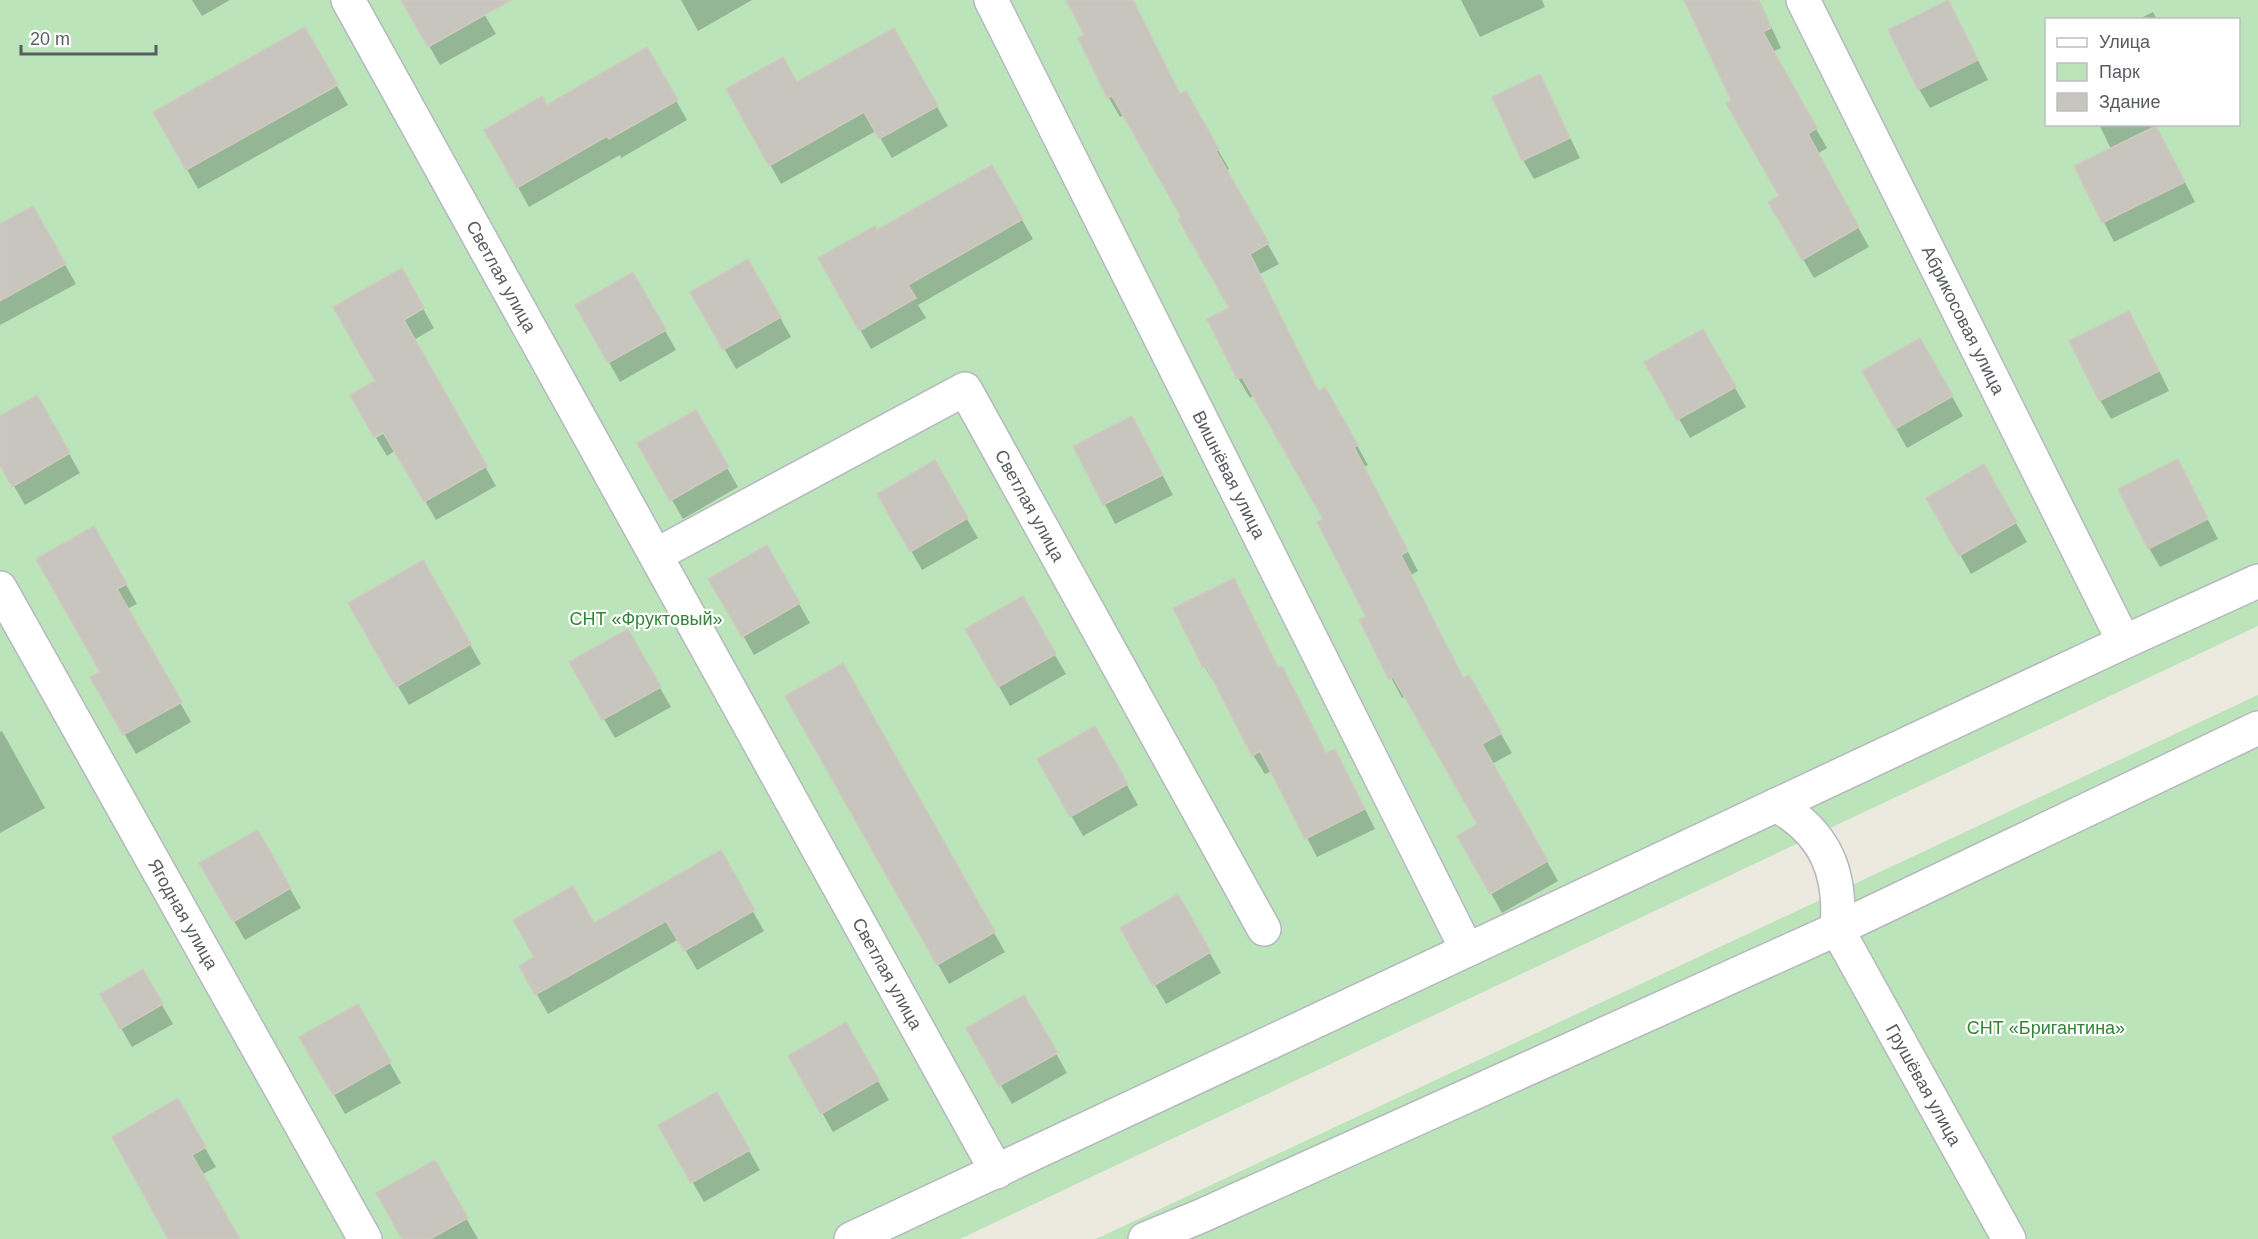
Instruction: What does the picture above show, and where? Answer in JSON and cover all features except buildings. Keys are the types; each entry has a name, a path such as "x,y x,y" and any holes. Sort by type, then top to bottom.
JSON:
{"street":[{"name":"Светлая улица","path":"348,0 997,1172"},
{"name":"Вишнёвая улица","path":"991,0 1467,950"},
{"name":"Абрикосовая улица","path":"1803,0 2124,642"},
{"name":"Светлая улица","path":"656,555 965,389 1264,928"},
{"path":"851,1239 2258,581"},
{"name":"Ягодная улица","path":"0,588 365,1239"},
{"path":"1145,1239 1208,1227 2258,728"},
{"path":"1776,805 1794,816 1827,853 1839,905 1837,929"},
{"name":"Грушёвая улица","path":"1837,929 2009,1239"}],"green space":[{"name":"СНТ «Фруктовый»","path":"0,0 2258,0 2258,626 960,1239 0,1239"},
{"name":"СНТ «Бригантина»","path":"2258,695 2258,1239 1096,1239"}]}
